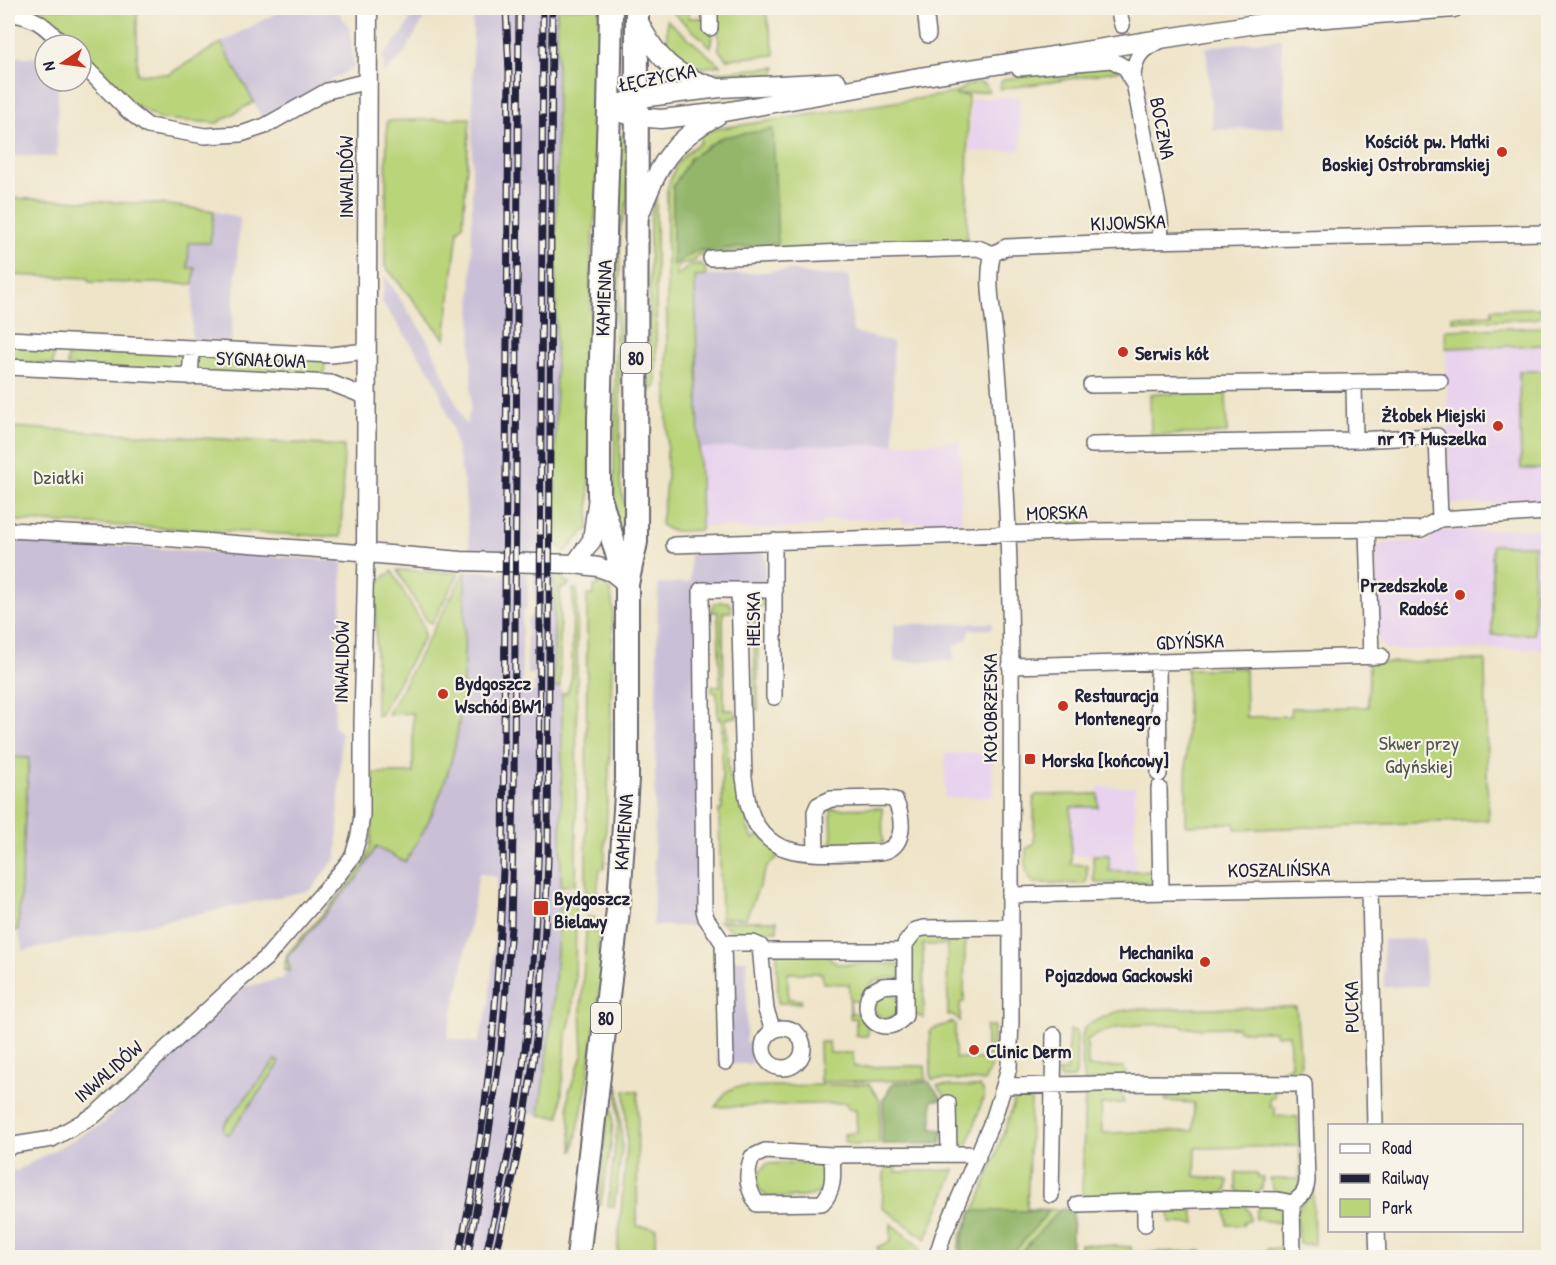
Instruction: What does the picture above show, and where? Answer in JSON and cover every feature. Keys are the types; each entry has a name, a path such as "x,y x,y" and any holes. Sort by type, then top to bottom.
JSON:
{"main road":[{"name":"KAMIENNA","path":"611,8 599,418 599,495 627,584"},
{"name":"KAMIENNA","path":"578,1257 619,901 627,779 627,584 636,542 637,13"}],"street":[{"name":"INWALIDÓW","path":"8,1148 52,1139 96,1114 265,959 316,902 353,855 359,836 362,815 366,554 368,8"},
{"path":"710,28 711,8"},
{"path":"925,8 928,35"},
{"path":"1118,8 1122,26"},
{"name":"ŁĘCZYCKA","path":"637,108 661,119 724,112 919,77 1262,23 1454,8"},
{"path":"8,13 22,15 41,23 51,33"},
{"path":"637,13 649,42 666,64 687,77 720,88"},
{"path":"1134,63 1143,50 1165,39"},
{"path":"1117,46 1126,48 1130,52 1134,63"},
{"path":"983,67 1032,68 1112,60 1126,68 1133,83"},
{"name":"BOCZNA","path":"1134,63 1133,83 1160,218 1161,241"},
{"path":"93,75 127,110 148,126 205,136 241,134 257,129 327,91 368,81"},
{"name":"ŁĘCZYCKA","path":"609,110 637,108 720,88 919,77"},
{"path":"636,225 660,166 672,149 697,127 724,112"},
{"name":"KIJOWSKA","path":"711,258 978,248 993,254 1006,248 1161,241 1548,233"},
{"name":"KOŁOBRZESKA","path":"936,1257 978,1157 1004,1086 1008,1067 1011,1021 1008,535 997,349 990,279 990,263 993,254"},
{"name":"SYGNAŁOWA","path":"8,339 332,355 366,351"},
{"path":"61,370 63,341"},
{"name":"SYGNAŁOWA","path":"190,377 192,348"},
{"name":"SYGNAŁOWA","path":"331,383 332,355"},
{"name":"SYGNAŁOWA","path":"8,367 331,383 367,397"},
{"path":"1091,385 1440,381"},
{"path":"1354,382 1355,440"},
{"path":"1092,445 1355,440 1437,436 1440,519"},
{"path":"574,564 592,540 599,495"},
{"name":"MORSKA","path":"674,545 1094,531 1421,530 1440,519 1547,512"},
{"name":"GDYŃSKA","path":"1010,666 1376,657 1367,529"},
{"path":"8,530 159,538 467,561 574,564 598,567 612,572 627,584"},
{"name":"HELSKA","path":"774,541 774,697"},
{"path":"726,1062 723,944 706,918 704,910 701,590 773,590"},
{"path":"739,590 742,748 746,796 750,812 758,827 765,836 786,849 816,852 889,851 896,845 900,835 899,810 895,801 885,798 831,799 818,805 814,812 816,852"},
{"path":"1158,663 1161,892"},
{"name":"KOSZALIŃSKA","path":"1010,895 1548,885"},
{"name":"PUCKA","path":"1370,888 1375,1124"},
{"path":"905,984 904,944 916,930 1010,927"},
{"path":"723,944 757,944 762,951 766,1010 773,1030"},
{"path":"762,951 905,951"},
{"path":"1051,1195 1054,1035"},
{"path":"1004,1086 1142,1083 1304,1084 1306,1189 1302,1196 1292,1203 1269,1199 1078,1204"},
{"path":"948,1103 949,1154"},
{"path":"832,1155 834,1177 829,1196 822,1203 757,1204 749,1190 746,1179 752,1157 765,1151 832,1155 968,1154 978,1157"},
{"path":"1144,1224 1145,1201"},
{"path":"1292,1203 1293,1257"},
{"path":"1377,1232 1378,1257"}],"shaded area":[{"path":"285,8 336,8 350,29 354,67 263,120 221,43"},
{"path":"416,8 430,8 403,55 384,74 383,56 404,31"},
{"path":"473,8 557,8 555,554 470,551 464,483 452,426 434,377 382,302 385,276 430,344 466,426 471,407"},
{"path":"1281,39 1286,127 1213,130 1206,47"},
{"path":"8,56 33,57 33,93 58,93 57,157 8,156"},
{"path":"1020,96 1021,150 970,152 971,99"},
{"path":"214,211 240,218 231,342 191,339 195,269 188,269 189,243 210,243"},
{"path":"791,270 810,275 849,276 853,332 893,342 894,444 699,448 695,277"},
{"name":"Żłobek Miejski nr 17 Muszelka","path":"1548,345 1548,503 1450,504 1446,348"},
{"path":"960,442 962,522 902,523 902,518 825,520 820,526 789,528 744,530 727,526 701,527 699,448"},
{"name":"Przedszkole Radość","path":"1544,529 1546,649 1387,650 1380,643 1375,555 1377,547 1386,543 1430,542 1430,531"},
{"path":"8,538 342,563 341,629 337,632 334,727 341,733 337,857 311,890 23,951 18,930 29,759 8,757"},
{"path":"765,553 765,588 695,589 701,926 653,926 658,584 690,582 690,554"},
{"path":"465,571 528,573 528,605 522,613 522,692 535,692 535,674 527,674 527,621 534,611 534,574 554,573 554,686 560,687 562,693 561,889 558,954 549,1049 539,1115 529,1113 525,1144 500,1257 443,1257 450,1218 442,1257 8,1257 8,1167 16,1171 102,1124 244,987 284,978 287,957 360,875 376,847 406,862 432,815 455,745 460,714","holes":["479,873 497,877 495,941 489,1005 478,1043 447,1038 460,981"]},
{"path":"992,623 992,629 969,630 968,638 954,646 954,661 894,662 894,624"},
{"path":"945,753 992,753 993,797 945,798"},
{"path":"1098,787 1135,787 1135,871 1109,871 1108,855 1071,855 1071,807 1098,807"},
{"path":"1425,939 1426,986 1384,987 1383,940"},
{"path":"717,960 747,960 746,1042 751,1043 751,1064 718,1064"}],"green space":[{"path":"8,8 137,8 137,74 169,74 221,43 254,102 217,123 159,119 137,105 134,109 93,70 93,33 60,33 40,14"},
{"path":"557,8 600,8 599,180 591,257 589,529 566,551 555,544"},
{"path":"668,8 689,8 689,18 704,18 712,33 711,47"},
{"path":"718,8 765,8 775,55 726,59 719,50"},
{"path":"667,20 720,65 701,68 687,63 674,54 667,41"},
{"path":"1106,64 1121,70 1000,89 1001,82 1005,79"},
{"path":"776,67 775,74 717,78 699,74"},
{"path":"980,82 986,85 989,91 958,95 968,96 967,239 708,253 697,255 695,261 683,264 677,269 676,277 690,265 701,264 705,268 706,276 695,277 701,530 669,530 661,524 667,477 667,190 679,162 701,142 699,135 715,129 955,93 957,95 957,92 966,86"},
{"path":"470,118 463,225 458,230 445,339 385,266 387,121"},
{"path":"628,126 628,198 620,231 620,483 627,515 627,532 616,532 614,487 618,143"},
{"path":"773,129 778,244 695,251 673,266 673,187 690,158 722,137"},
{"path":"656,189 656,386 649,392 650,228"},
{"path":"8,198 160,204 214,211 210,243 189,243 188,268 195,268 193,284 90,282 88,278 8,275"},
{"path":"1541,308 1541,316 1535,319 1452,321 1452,316 1492,315 1492,309"},
{"path":"1544,327 1548,345 1446,348 1445,330"},
{"path":"8,343 54,346 53,364 8,361"},
{"path":"68,346 187,353 186,373 67,366"},
{"path":"196,353 325,360 324,380 195,373"},
{"path":"1519,371 1542,371 1545,469 1521,469"},
{"path":"1226,392 1227,433 1151,435 1150,394"},
{"name":"Działki","path":"8,427 344,446 341,537 8,520"},
{"path":"1063,508 1082,510 1085,516 1083,524 1049,525"},
{"path":"1492,545 1534,545 1534,634 1492,635"},
{"path":"397,570 459,573 432,623 427,621"},
{"path":"392,571 423,626 424,637 380,715 376,715 376,593 379,581"},
{"path":"465,571 464,658 459,724 447,776 435,806 405,862 376,847 360,875 287,957 290,971 284,970 287,954 349,884 365,862 372,831 374,773 413,773 413,713 388,714"},
{"path":"554,573 563,574 564,580 569,584 567,587 560,588 560,687 554,687"},
{"path":"598,577 611,592 613,610 610,752 604,869 600,869 596,901 587,900 586,897 587,595 594,595 594,586 598,586"},
{"path":"573,589 577,589 576,885 561,886 562,693 567,693 572,677"},
{"path":"755,597 763,599 767,605 758,606 758,710 755,710 754,607 745,607 749,600"},
{"path":"728,602 731,606 731,612 723,612 724,710 734,710 737,717 726,718 729,778 739,778 750,823 746,825 753,839 760,835 783,852 767,867 746,918 721,918 719,810 722,810 722,719 718,719 717,693 712,692 712,686 720,686 718,612 711,612 714,604"},
{"name":"Skwer przy Gdyńskiej","path":"1485,660 1488,820 1235,830 1235,823 1186,825 1187,669 1245,668 1246,717 1290,716 1291,708 1368,707 1369,663"},
{"path":"8,757 29,758 18,930 8,931"},
{"path":"1098,794 1098,807 1071,807 1071,864 1087,865 1087,880 1084,884 1034,883 1027,872 1026,849 1034,844 1034,797 1036,795"},
{"path":"882,808 883,843 832,844 831,809"},
{"path":"1093,855 1109,855 1109,871 1152,871 1156,874 1156,882 1097,883 1094,880"},
{"path":"561,892 576,893 575,988 566,1036 560,1117 539,1115 553,1006"},
{"path":"587,917 595,918 595,932 599,933 601,978 586,1091 573,1152 568,1104 569,1092 583,1053 581,1010"},
{"path":"719,921 777,921 777,931 733,931"},
{"path":"965,934 964,1002 960,1003 960,1021 948,1015 947,945 923,945 924,1018 913,1014 911,941 918,935"},
{"path":"777,953 825,953 837,964 900,964 900,979 888,978 874,982 870,984 863,1001 850,1001 851,1013 862,1014 868,1022 868,1036 856,1036 856,1019 850,1018 849,984 823,983 822,973 788,973 788,999 801,1000 801,1003 778,1003"},
{"path":"886,992 895,996 899,1005 895,1014 886,1018 877,1014 873,1005 877,996"},
{"path":"1296,1007 1301,1065 1295,1075 1276,1074 1291,1065 1289,1034 1276,1035 1274,1031 1238,1031 1237,1027 1184,1028 1180,1025 1132,1025 1109,1030 1087,1040 1088,1067 1124,1067 1126,1073 1122,1078 1085,1082 1081,1041 1084,1028 1115,1012 1134,1009"},
{"path":"952,1022 955,1024 955,1058 986,1059 986,1026 994,1026 991,1068 984,1081 931,1079 930,1030"},
{"path":"1069,1030 1077,1033 1076,1075 1072,1079 1061,1079 1058,1072 1067,1071"},
{"path":"819,1042 829,1042 830,1053 853,1053 854,1067 925,1066 926,1080 820,1082"},
{"path":"276,1060 279,1061 278,1066 229,1134 225,1134 223,1129 225,1124"},
{"path":"929,1082 943,1100 932,1100 932,1129 943,1130 941,1144 882,1144 883,1100 893,1083"},
{"path":"869,1084 880,1101 879,1144 851,1145 845,1141 844,1134 857,1133 856,1109 848,1109 847,1103 715,1107 727,1091 736,1087"},
{"path":"937,1085 980,1087 983,1090 984,1096 968,1144 955,1144 946,1097"},
{"path":"1275,1086 1274,1098 1270,1098 1270,1106 1275,1107 1275,1116 1298,1117 1299,1146 1196,1148 1195,1176 1228,1180 1227,1191 1088,1199 1082,1194 1085,1088 1115,1089 1123,1096 1124,1103 1101,1104 1102,1133 1193,1131 1194,1103 1166,1101 1166,1094 1173,1088"},
{"path":"617,1089 619,1089 622,1147 614,1206 608,1206 618,1123"},
{"path":"625,1090 638,1092 637,1226 656,1228 654,1257 617,1257 627,1145"},
{"path":"610,1093 612,1134 601,1204 598,1204"},
{"path":"1016,1097 1031,1098 1027,1209 1073,1210 1071,1257 959,1257 961,1235 983,1189"},
{"path":"813,1162 822,1166 826,1178 824,1187 818,1193 799,1197 767,1197 758,1187 757,1174 767,1164"},
{"path":"896,1163 896,1172 955,1170 926,1239 882,1207 885,1164"},
{"path":"1300,1163 1301,1186 1295,1192 1276,1194 1270,1179 1300,1179"},
{"path":"1236,1173 1255,1173 1258,1177 1263,1178 1262,1189 1255,1195 1242,1195 1236,1189"},
{"path":"1313,1184 1314,1244 1299,1244 1296,1214"},
{"path":"1184,1204 1193,1210 1195,1224 1170,1223 1169,1211 1175,1205"},
{"path":"1232,1204 1244,1204 1249,1211 1250,1220 1244,1221 1243,1225 1227,1225 1226,1211"},
{"path":"1264,1204 1284,1207 1288,1213 1287,1257 1080,1258 1080,1244 1131,1247 1131,1253 1202,1251 1202,1256 1252,1254 1282,1248 1281,1223 1255,1219 1257,1210"},
{"path":"1061,1208 1073,1212 1071,1257 1017,1257"},
{"path":"972,1211 1049,1211 1010,1257 961,1257 961,1243"},
{"path":"891,1224 917,1245 920,1251 917,1257 881,1257 877,1247 891,1242"}],"railway":[{"path":"458,1258 477,1162 490,1065 503,870 509,72 506,8"},
{"path":"467,1258 482,1180 501,1048 511,927 519,8"},
{"path":"485,1258 507,1162 520,1090 534,950 537,892 543,8"},
{"path":"494,1258 514,1170 530,1082 540,1003 546,920 552,8"}],"place":[{"name":"Kościół pw. Matki Boskiej Ostrobramskiej","path":"1502,152"},
{"name":"Serwis kół","path":"1123,352"},
{"name":"Żłobek Miejski nr 17 Muszelka","path":"1498,426"},
{"name":"Przedszkole Radość","path":"1460,595"},
{"name":"Bydgoszcz Wschód BW1","path":"443,694"},
{"name":"Restauracja Montenegro","path":"1063,706"},
{"name":"Morska [końcowy]","path":"1030,759"},
{"name":"Bydgoszcz Bielawy","path":"541,908"},
{"name":"Mechanika Pojazdowa Gackowski","path":"1205,962"},
{"name":"Clinic Derm","path":"974,1050"}]}
